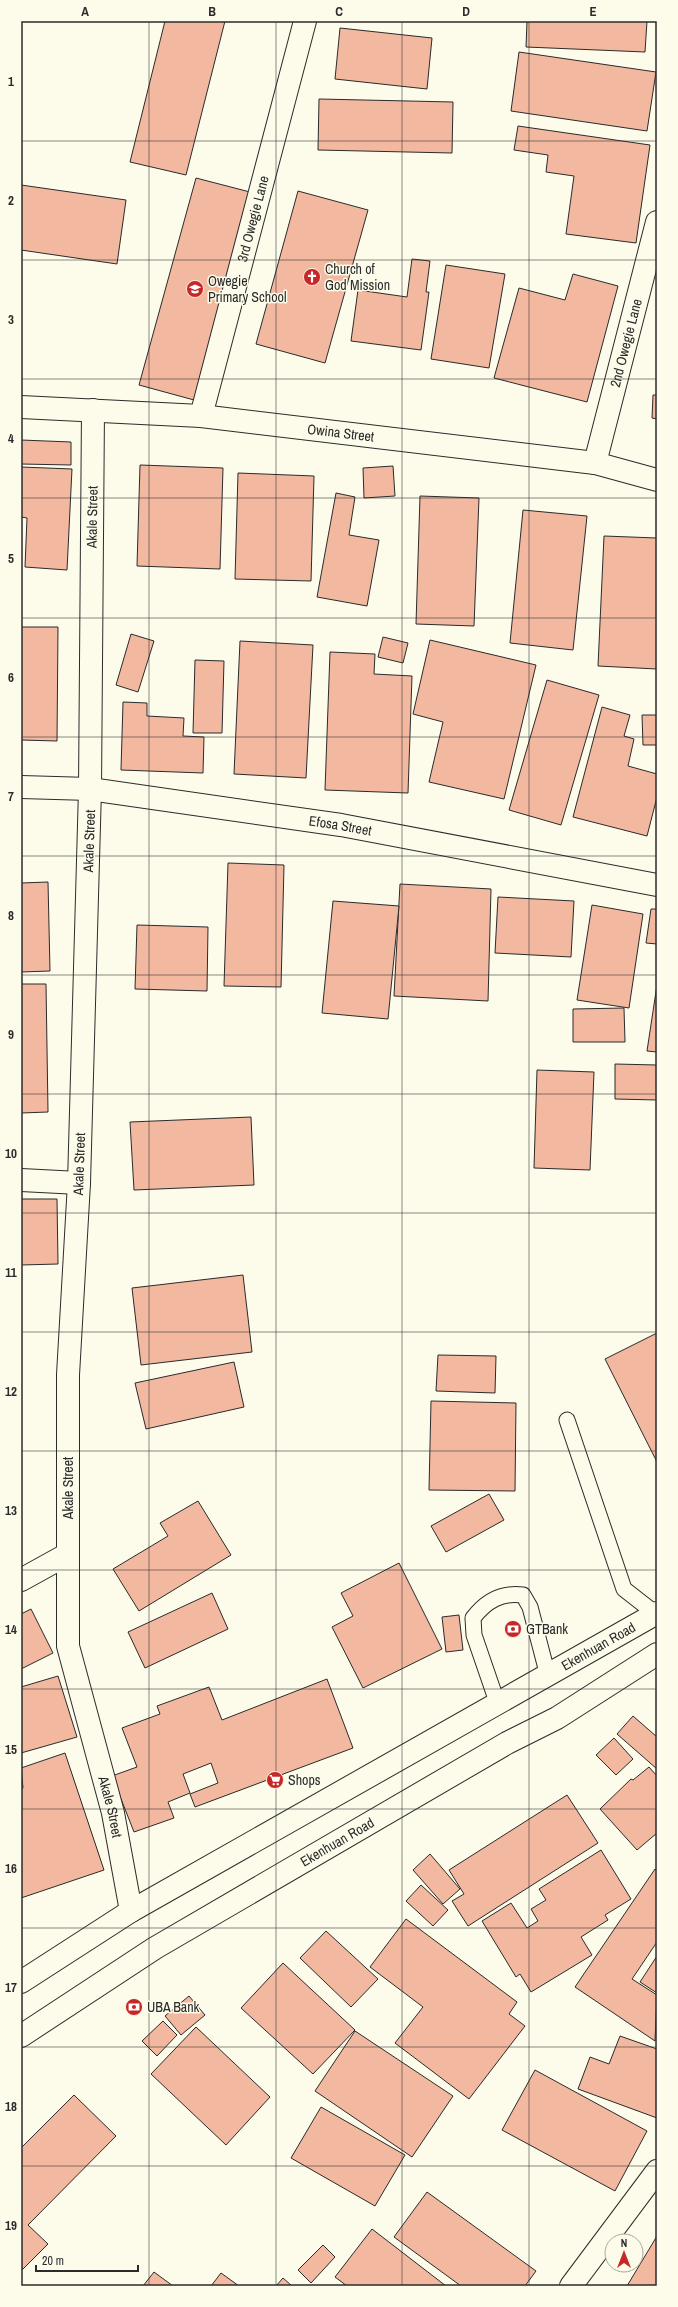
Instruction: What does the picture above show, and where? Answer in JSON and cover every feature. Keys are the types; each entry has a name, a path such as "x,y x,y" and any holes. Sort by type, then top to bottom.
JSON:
{"street":[{"name":"3rd Owegie Lane","path":"201,416 305,21"},
{"name":"2nd Owegie Lane","path":"595,463 657,222"},
{"name":"Owina Street","path":"21,407 201,416 595,463 657,480"},
{"name":"Akale Street","path":"93,410 90,789 79,1183 68,1375 68,1646 113,1813 131,1911"},
{"name":"Efosa Street","path":"21,786 90,789 341,825 657,885"},
{"path":"21,1180 79,1183"},
{"path":"21,1580 68,1554"},
{"name":"Ekenhuan Road","path":"21,1982 131,1911 497,1702 548,1676 656,1613"},
{"name":"Ekenhuan Road","path":"21,2036 155,1948 507,1743 557,1718 657,1654"},
{"path":"571,2286 657,2172"}],"lane":[{"path":"568,1420 624,1589 656,1613"},
{"path":"497,1702 474,1635 473,1618 484,1604 510,1593 523,1596 530,1607 548,1676"}],"building":[{"path":"165,21 225,21 186,175 130,162"},
{"path":"527,21 647,21 645,52 526,47"},
{"path":"340,28 432,38 427,89 335,79"},
{"path":"519,52 656,72 647,131 511,111"},
{"path":"319,99 453,102 452,153 318,150"},
{"path":"518,126 650,145 636,243 566,234 574,176 546,172 548,155 514,150"},
{"name":"Owegie Primary School","path":"196,178 250,192 194,400 139,385"},
{"path":"21,185 126,200 117,264 21,250"},
{"name":"Church of God Mission","path":"298,191 368,210 325,363 256,344"},
{"path":"412,259 430,261 426,292 429,292 421,350 351,341 358,290 407,297"},
{"path":"446,265 505,274 489,368 431,359"},
{"path":"573,274 618,286 587,402 494,378 519,288 565,300"},
{"path":"653,395 657,395 657,419 652,418"},
{"path":"21,440 71,442 71,465 21,464"},
{"path":"140,465 223,468 220,569 137,566"},
{"path":"393,466 395,496 364,498 363,468"},
{"path":"21,467 72,469 67,570 25,567 27,518 21,517"},
{"path":"238,473 314,476 311,581 235,579"},
{"path":"336,493 355,497 349,535 379,540 367,606 317,597"},
{"path":"420,496 479,498 474,626 416,624"},
{"path":"523,510 587,516 573,650 510,643"},
{"path":"604,536 657,538 657,669 598,666"},
{"path":"21,627 58,627 57,741 21,740"},
{"path":"131,634 154,641 138,692 116,685"},
{"path":"383,637 408,643 403,663 378,657"},
{"path":"430,640 536,665 504,799 429,782 443,722 413,714"},
{"path":"240,641 313,645 306,778 234,774"},
{"path":"330,652 375,654 374,674 412,676 408,793 325,790"},
{"path":"195,660 224,661 222,733 193,733"},
{"path":"547,680 599,695 561,825 509,810"},
{"path":"123,702 147,703 147,716 184,718 183,736 204,737 203,773 121,770"},
{"path":"602,707 630,715 624,736 634,739 628,766 657,774 657,797 647,836 573,817"},
{"path":"642,715 657,715 657,745 643,745"},
{"path":"228,863 284,865 281,987 224,986"},
{"path":"48,882 50,971 21,972 21,883"},
{"path":"400,884 491,889 488,1001 394,996"},
{"path":"498,897 574,901 571,957 495,953"},
{"path":"333,901 399,906 388,1019 322,1013"},
{"path":"592,905 643,914 629,1008 577,1000"},
{"path":"651,909 657,909 657,944 646,943"},
{"path":"137,925 208,927 207,991 135,989"},
{"path":"21,984 46,984 48,1112 21,1113"},
{"path":"657,985 657,1052 647,1051"},
{"path":"624,1008 625,1042 573,1042 573,1009"},
{"path":"615,1064 657,1065 657,1100 615,1099"},
{"path":"537,1070 594,1072 590,1170 534,1168"},
{"path":"251,1117 254,1185 134,1190 130,1122"},
{"path":"21,1199 57,1199 58,1264 21,1265"},
{"path":"243,1275 252,1352 141,1365 132,1288"},
{"path":"657,1333 657,1462 605,1359"},
{"path":"438,1355 496,1356 495,1393 436,1391"},
{"path":"234,1362 244,1407 146,1429 135,1383"},
{"path":"431,1401 516,1403 515,1491 429,1490"},
{"path":"489,1494 504,1520 446,1552 431,1526"},
{"path":"198,1501 231,1555 139,1611 113,1569 168,1536 160,1523"},
{"path":"399,1563 442,1649 363,1688 332,1627 353,1616 341,1593"},
{"path":"212,1593 228,1629 145,1668 128,1632"},
{"path":"31,1609 53,1653 21,1669 21,1614"},
{"path":"459,1615 463,1650 446,1652 442,1617"},
{"path":"58,1676 77,1737 21,1753 21,1687"},
{"path":"327,1679 353,1748 195,1807 190,1794 218,1783 211,1763 183,1774 190,1793 168,1802 174,1818 134,1832 112,1776 137,1767 122,1728 160,1714 157,1706 209,1687 222,1720"},
{"path":"633,1716 657,1737 657,1769 617,1734"},
{"path":"614,1738 633,1759 616,1775 596,1755"},
{"path":"65,1753 104,1870 21,1898 21,1789 23,1788 21,1768"},
{"path":"649,1767 657,1776 657,1833 637,1850 600,1809 631,1779 633,1780"},
{"path":"567,1795 598,1843 468,1926 452,1901 464,1894 449,1870"},
{"path":"601,1850 631,1899 605,1915 608,1920 581,1937 592,1955 531,1992 520,1974 516,1977 482,1921 511,1903 527,1928 538,1921 531,1909 546,1900 539,1889"},
{"path":"430,1854 460,1889 443,1904 413,1870"},
{"path":"655,1869 657,1871 657,1942 632,1979 657,1995 655,2041 575,1987"},
{"path":"421,1885 448,1910 433,1926 406,1901"},
{"path":"406,1919 517,2002 509,2014 525,2026 469,2099 395,2043 423,2007 370,1967"},
{"path":"326,1931 378,1979 351,2007 300,1958"},
{"path":"657,1956 657,1993 640,1982"},
{"path":"283,1963 355,2030 313,2074 241,2008"},
{"path":"189,1996 205,2015 181,2035 165,2016"},
{"path":"163,2021 177,2035 157,2056 142,2041"},
{"path":"196,2027 270,2097 226,2145 151,2074"},
{"path":"355,2031 453,2096 412,2157 315,2091"},
{"path":"620,2036 657,2049 657,2118 578,2089 590,2057 609,2064"},
{"path":"535,2070 647,2131 615,2191 502,2130"},
{"path":"74,2095 116,2136 28,2225 48,2244 21,2271 21,2148"},
{"path":"321,2107 405,2155 375,2206 291,2158"},
{"path":"427,2192 536,2271 525,2286 461,2286 394,2237"},
{"path":"372,2229 446,2286 347,2286 335,2277"},
{"path":"657,2236 657,2286 627,2286 635,2273 644,2273 644,2258"},
{"path":"323,2245 335,2257 311,2283 298,2270"},
{"path":"154,2272 173,2286 143,2286"},
{"path":"221,2273 239,2286 211,2286"},
{"path":"283,2278 292,2286 276,2286"}],"place":[{"name":"Church of God Mission","path":"312,277"},
{"name":"Owegie Primary School","path":"195,289"},
{"name":"GTBank","path":"513,1629"},
{"name":"Shops","path":"275,1780"},
{"name":"UBA Bank","path":"134,2007"}]}
